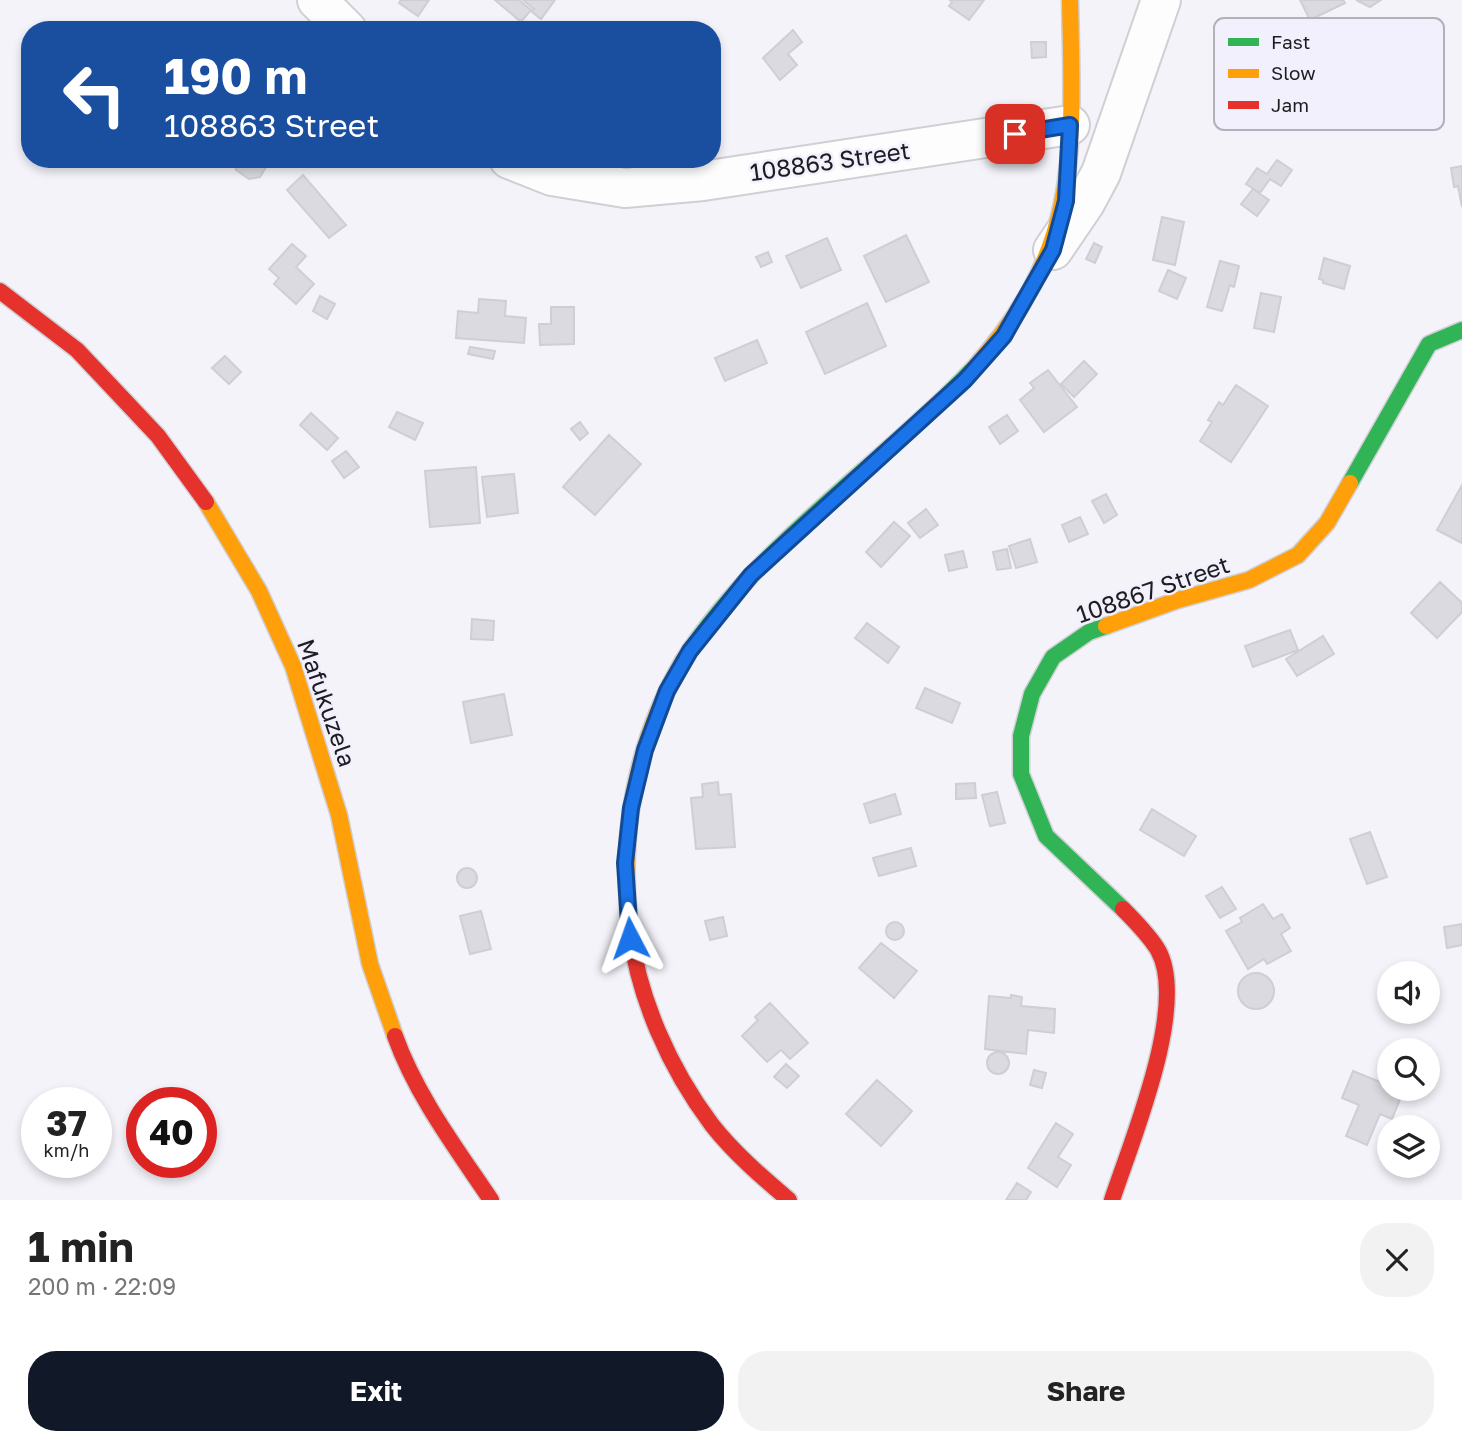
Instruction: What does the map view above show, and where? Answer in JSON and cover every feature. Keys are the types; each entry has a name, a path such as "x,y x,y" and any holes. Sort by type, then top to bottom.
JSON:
{"street":[{"path":"317,0 338,21"},
{"path":"1053,250 1066,201 1070,125 1070,0"},
{"path":"789,1200 758,1174 713,1125 674,1065 645,992 630,938 625,863 631,808 645,750 667,691 690,651 751,575 965,380 1004,336 1101,173 1161,0"},
{"name":"108863 Street","path":"532,168 552,176 625,188 703,181 1070,125"},
{"name":"Mafukuzela","path":"0,291 77,350 158,436 216,516 259,591 293,666 340,815 370,964 398,1045 449,1138 491,1200"},
{"name":"108867 Street","path":"1112,1200 1164,1039 1167,989 1159,952 1136,922 1046,836 1021,774 1021,736 1032,694 1053,657 1089,632 1178,600 1249,580 1298,555 1327,523 1429,344 1462,330"}],"building":[{"path":"401,0 429,0 418,16 399,3"},
{"path":"495,0 519,0 531,10 520,21"},
{"path":"523,0 555,0 541,19"},
{"path":"950,0 984,0 969,20 949,6 952,2"},
{"path":"1300,0 1343,0 1345,3 1314,18 1309,18"},
{"path":"1356,0 1381,0 1370,7"},
{"path":"793,30 802,42 788,54 797,65 780,80 763,58"},
{"path":"1031,42 1046,42 1046,57 1032,58"},
{"path":"1277,160 1292,170 1281,186 1270,179 1260,193 1246,184 1257,168 1267,174"},
{"path":"1462,166 1462,207 1458,186 1454,187 1451,168"},
{"path":"266,168 260,177 249,179 236,170"},
{"path":"303,175 346,225 329,238 287,190"},
{"path":"1253,189 1269,200 1257,216 1241,204"},
{"path":"1162,217 1184,222 1175,265 1153,260"},
{"path":"906,235 929,282 886,302 864,256"},
{"path":"827,238 841,270 801,288 786,256"},
{"path":"1094,243 1102,247 1095,263 1086,259"},
{"path":"292,244 306,256 296,267 314,284 296,304 274,284 279,278 269,269"},
{"path":"768,252 772,262 761,267 756,257"},
{"path":"1324,258 1350,266 1344,289 1323,283 1323,280 1319,279"},
{"path":"1220,261 1239,266 1234,287 1230,285 1222,311 1207,307"},
{"path":"1168,270 1186,278 1177,299 1159,291"},
{"path":"1261,293 1281,297 1274,332 1254,328"},
{"path":"320,296 335,304 327,319 313,311"},
{"path":"479,299 506,301 505,316 526,318 524,343 456,338 458,311 478,313"},
{"path":"867,303 886,346 825,374 806,332"},
{"path":"551,307 574,307 574,344 540,345 539,324 551,324"},
{"path":"757,340 767,363 725,381 715,358"},
{"path":"470,347 495,351 493,359 468,354"},
{"path":"225,356 241,372 229,384 212,368"},
{"path":"1084,361 1097,374 1074,397 1061,384"},
{"path":"1048,370 1077,407 1044,432 1020,400 1034,388 1030,383"},
{"path":"1236,385 1268,406 1231,462 1200,441 1212,422 1208,420 1219,402 1223,405"},
{"path":"397,412 423,423 415,440 389,427"},
{"path":"311,413 338,438 327,450 300,425"},
{"path":"1007,415 1018,431 1000,444 989,427"},
{"path":"580,422 588,433 580,440 571,429"},
{"path":"609,435 641,464 595,515 563,487"},
{"path":"346,451 359,467 344,478 332,461"},
{"path":"476,467 480,523 430,527 425,471"},
{"path":"514,474 518,513 487,517 482,477"},
{"path":"1462,485 1462,543 1437,530"},
{"path":"1106,494 1117,515 1104,523 1092,501"},
{"path":"926,509 938,525 920,538 908,523"},
{"path":"1080,517 1088,534 1069,542 1062,525"},
{"path":"894,522 910,536 881,567 866,552"},
{"path":"1030,539 1037,562 1016,568 1009,546"},
{"path":"1007,549 1011,568 997,570 993,552"},
{"path":"963,551 967,567 949,571 945,555"},
{"path":"1440,582 1462,603 1462,612 1437,638 1411,613"},
{"path":"472,619 494,621 493,640 471,639"},
{"path":"867,623 899,647 888,663 855,638"},
{"path":"1290,630 1298,650 1253,667 1245,646"},
{"path":"1323,636 1334,654 1297,676 1286,659"},
{"path":"925,688 960,703 952,723 916,708"},
{"path":"504,694 512,735 471,743 463,702"},
{"path":"718,782 719,795 731,794 735,847 696,849 691,798 703,797 702,784"},
{"path":"975,783 976,798 956,799 956,784"},
{"path":"997,792 1005,823 990,826 982,795"},
{"path":"895,794 901,814 870,823 864,804"},
{"path":"1152,809 1196,836 1184,856 1140,830"},
{"path":"1370,832 1387,877 1367,884 1350,839"},
{"path":"911,848 916,866 879,876 873,858"},
{"path":"467,868 474,871 477,878 474,885 467,888 460,885 457,878 460,871"},
{"path":"1222,887 1236,909 1220,918 1206,896"},
{"path":"1263,904 1273,919 1282,914 1290,928 1281,934 1291,951 1267,964 1264,959 1248,969 1226,931 1242,922 1240,918"},
{"path":"481,911 491,949 470,954 460,916"},
{"path":"723,917 727,936 710,940 705,921"},
{"path":"891,922 899,922 904,931 902,938 891,940 886,935 886,927"},
{"path":"1462,924 1462,945 1447,948 1444,927"},
{"path":"881,943 917,971 894,998 859,968"},
{"path":"1256,973 1268,979 1274,991 1268,1003 1256,1009 1244,1003 1238,991 1244,979"},
{"path":"1011,995 1022,997 1021,1006 1055,1009 1054,1033 1028,1030 1026,1054 985,1049 989,996 1011,998"},
{"path":"770,1003 808,1043 790,1059 781,1050 767,1062 742,1036 758,1020 755,1017"},
{"path":"994,1052 1002,1052 1009,1059 1009,1067 1002,1074 994,1074 987,1067 987,1059"},
{"path":"786,1064 799,1076 787,1088 774,1077"},
{"path":"1034,1070 1046,1073 1042,1088 1030,1085"},
{"path":"1353,1071 1377,1081 1377,1101 1399,1101 1394,1115 1377,1115 1367,1145 1346,1136 1359,1105 1342,1098"},
{"path":"877,1080 912,1111 881,1146 846,1114"},
{"path":"1056,1123 1073,1134 1058,1157 1071,1165 1057,1187 1028,1168"},
{"path":"1017,1183 1031,1192 1026,1200 1006,1200"}],"traffic: fast":[{"path":"1350,483 1429,344 1462,330"},
{"path":"683,661 713,619 782,544 937,405 973,369"},
{"path":"1106,626 1089,632 1053,657 1032,694 1021,736 1021,774 1046,836 1123,909"}],"traffic: slow":[{"path":"973,369 1009,325 1035,282 1052,239 1064,196 1071,105 1070,0"},
{"path":"1106,626 1178,600 1249,580 1298,555 1327,523 1350,483"},
{"path":"206,502 259,591 293,666 339,815 370,964 395,1036"},
{"path":"630,929 627,859 634,790 653,724 683,661"}],"traffic: jam":[{"path":"0,291 77,350 158,436 206,502"},
{"path":"1112,1200 1154,1074 1167,1004 1166,974 1158,950 1123,909"},
{"path":"630,929 648,1007 683,1080 712,1125 749,1164 789,1200"},
{"path":"395,1036 425,1100 491,1200"}],"route":[{"path":"630,938 625,863 631,808 645,750 667,691 690,651 751,575 965,380 1004,336 1053,250 1066,201 1070,125 1015,134"}]}
